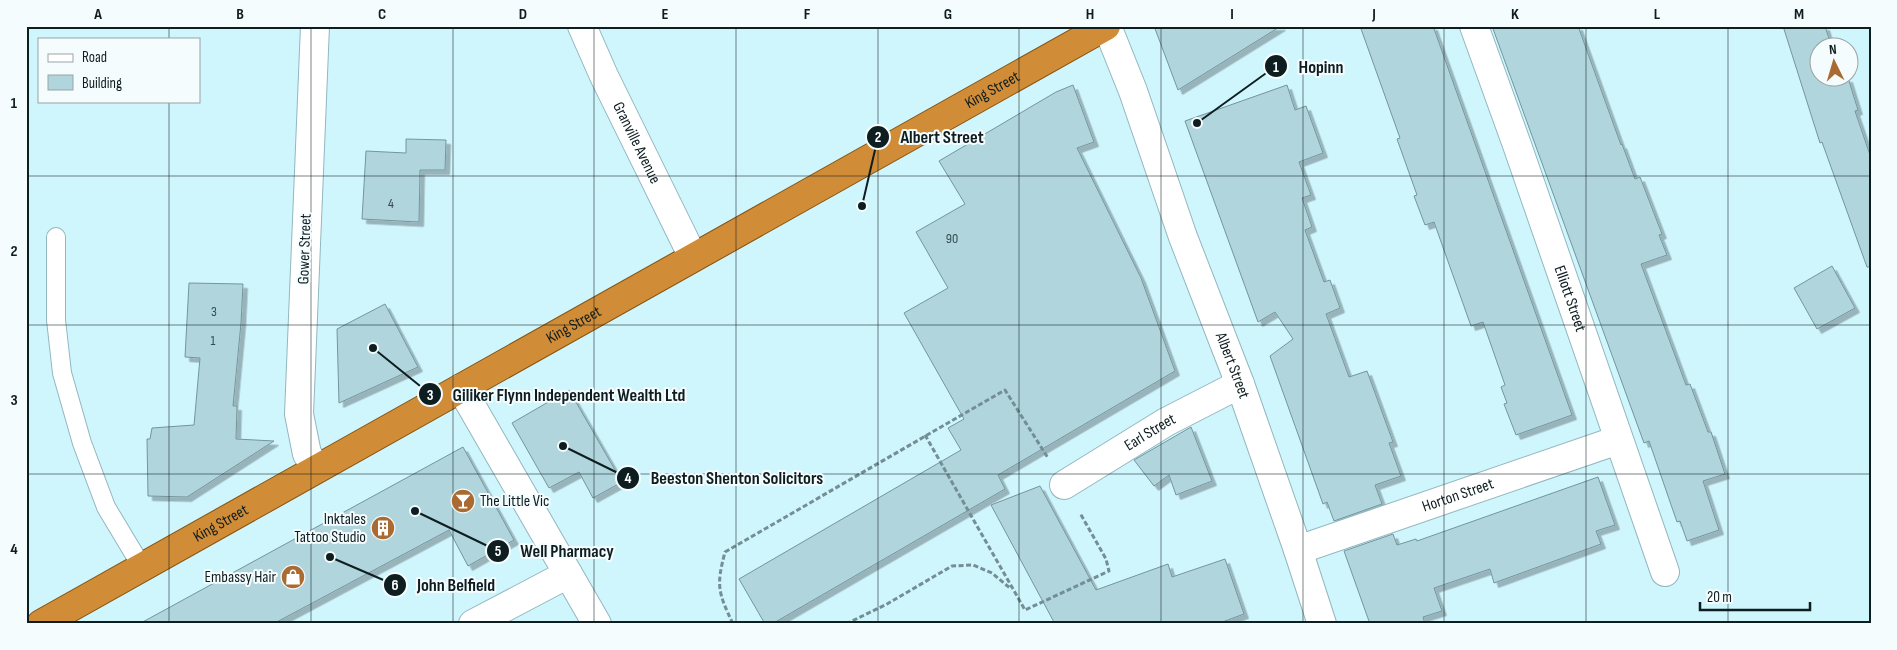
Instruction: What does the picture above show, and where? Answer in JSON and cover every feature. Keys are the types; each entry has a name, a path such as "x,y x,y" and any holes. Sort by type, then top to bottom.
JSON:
{"highway":[{"name":"King Street","path":"41,624 1106,26"}],"street":[{"name":"Gower Street","path":"315,26 299,414 307,454 317,468"},
{"name":"Granville Avenue","path":"582,26 604,76 693,257"},
{"name":"Albert Street","path":"1106,26 1134,92 1183,237 1240,384 1322,624"},
{"name":"Elliott Street","path":"1474,26 1664,572"},
{"name":"Earl Street","path":"1064,485 1166,422 1240,384"},
{"path":"461,388 597,624"},
{"name":"Horton Street","path":"1298,550 1618,440"},
{"path":"473,624 568,574"}],"lane":[{"path":"56,237 56,320 62,373 82,443 106,507 142,567"}],"path":[{"path":"733,624 720,597 719,575 725,552 925,435 1005,390 1064,485 1106,559 1109,571 1025,610 925,435"},
{"path":"846,624 887,604 952,566 973,564 992,573 1014,591"}],"building":[{"path":"1154,26 1281,26 1178,90"},
{"path":"1360,26 1433,26 1572,415 1516,435 1504,404 1507,403 1501,387 1505,385 1483,322 1471,326 1434,222 1425,225 1414,196 1417,195 1397,139 1400,138"},
{"path":"1492,26 1578,26 1621,145 1635,179 1640,177 1662,234 1659,235 1667,255 1641,264 1686,385 1690,384 1708,432 1711,432 1725,474 1703,481 1719,530 1687,541 1680,521 1677,522 1649,441 1644,443"},
{"path":"1783,26 1825,26 1829,38 1810,38 1810,88 1851,88 1858,110 1855,111 1871,158 1871,267 1867,267 1822,142 1820,143"},
{"path":"1073,85 1094,142 1077,148 1141,278 1175,371 998,475 1005,489 772,624 765,624 739,579 961,450 948,428 964,419 904,313 948,288 916,232 965,204 939,161 1056,92"},
{"path":"1287,85 1295,110 1306,106 1323,153 1299,162 1311,195 1302,198 1312,227 1305,230 1324,282 1330,280 1340,308 1326,314 1349,377 1367,371 1393,442 1389,443 1401,476 1375,485 1382,504 1334,521 1327,502 1323,504 1270,356 1293,339 1275,312 1258,322 1185,121"},
{"path":"406,139 446,140 445,170 420,170 419,222 362,219 366,151 406,153"},
{"path":"1832,266 1855,308 1817,329 1794,288"},
{"path":"189,283 243,284 233,406 237,406 236,439 274,441 187,497 148,496 147,439 150,439 152,428 194,425 200,358 185,357"},
{"path":"385,304 418,367 339,403 337,329"},
{"path":"569,390 622,482 593,498 579,472 549,488 512,423"},
{"path":"1191,427 1212,481 1176,495 1169,475 1154,486 1134,460"},
{"path":"463,447 514,540 468,566 449,530 273,624 139,624"},
{"path":"1598,477 1615,525 1596,531 1601,544 1494,583 1490,569 1434,588 1442,611 1423,617 1425,624 1370,624 1344,551 1393,534 1397,545 1416,539 1417,541"},
{"path":"1040,486 1096,590 1168,564 1172,577 1225,559 1244,614 1217,624 1055,624 991,505"}],"place":[{"name":"Hopinn","path":"1197,123"},
{"name":"Albert Street","path":"862,206"},
{"name":"Giliker Flynn Independent Wealth Ltd","path":"373,348"},
{"name":"Beeston Shenton Solicitors","path":"563,446"},
{"name":"The Little Vic","path":"463,501"},
{"name":"Well Pharmacy","path":"415,511"},
{"name":"Inktales Tattoo Studio","path":"383,528"},
{"name":"John Belfield","path":"330,557"},
{"name":"Embassy Hair","path":"293,577"}]}
